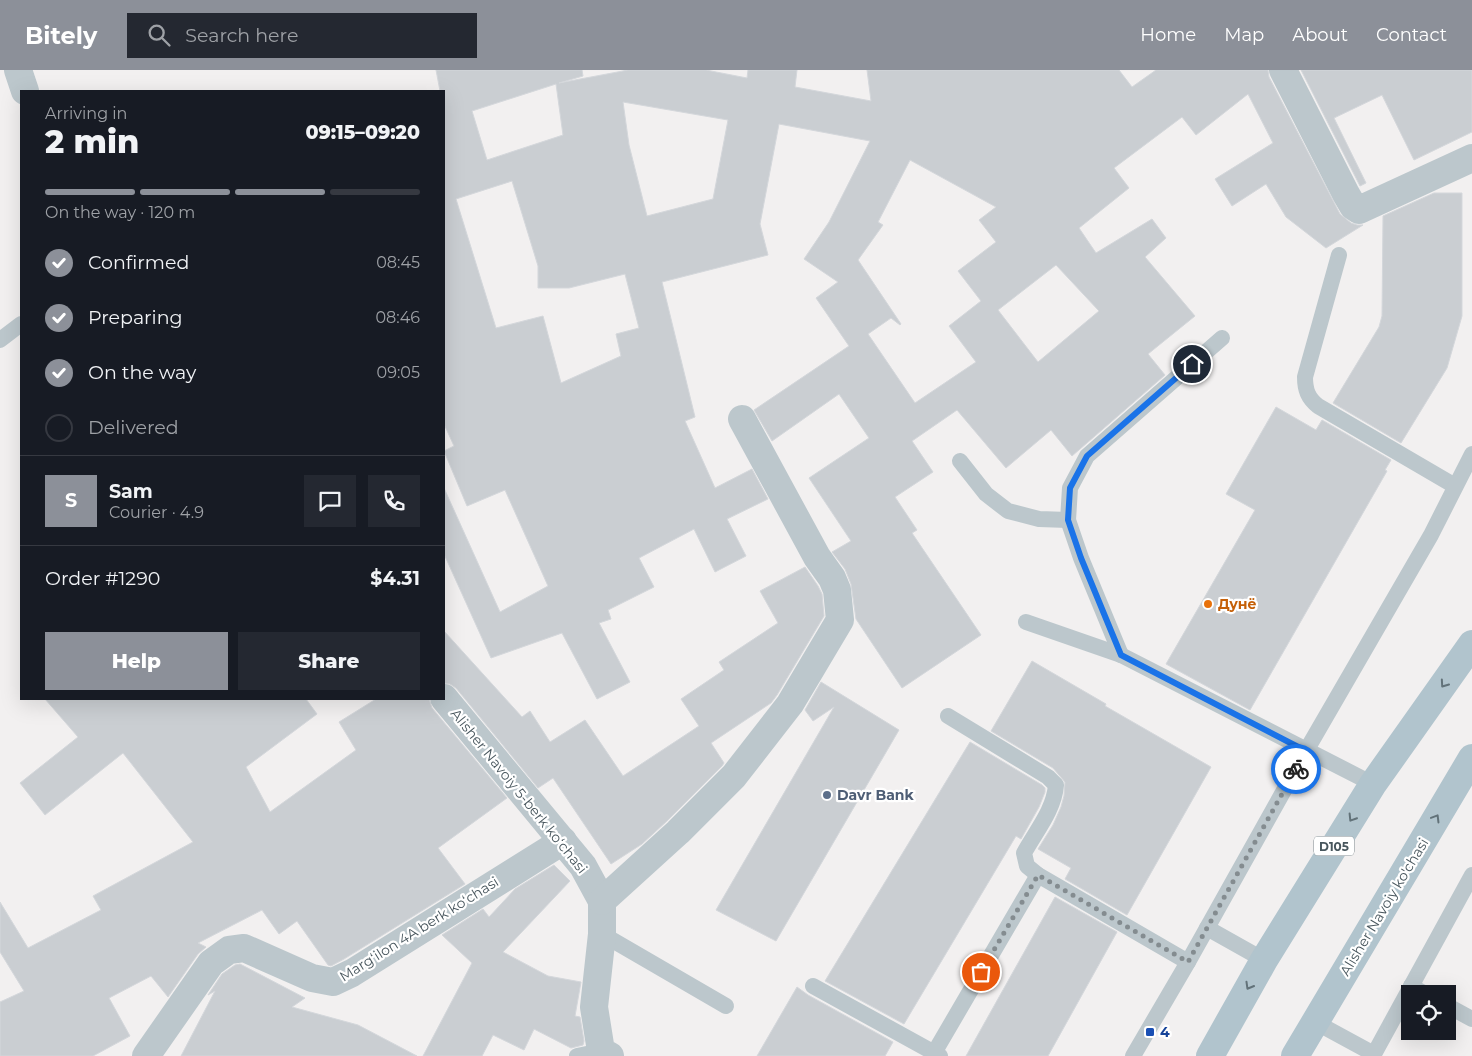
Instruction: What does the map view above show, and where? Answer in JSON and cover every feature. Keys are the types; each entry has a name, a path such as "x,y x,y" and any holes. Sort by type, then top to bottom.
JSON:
{"main road":[{"name":"D105","path":"1210,1056 1264,960 1372,784 1472,644"},
{"name":"Alisher Navoiy ko'chasi","path":"1295,1056 1472,758"}],"street":[{"path":"18,70 25,90"},
{"path":"1283,70 1346,194 1353,206 1359,210 1472,158"},
{"path":"602,901 678,832 734,776 790,704 840,620 837,590 832,578 817,557 742,419"},
{"name":"Alisher Navoiy 5-berk koʻchasi","path":"445,699 492,759 583,866 602,901 602,934 594,1007 596,1054"},
{"name":"Margʻilon 4А berk koʻchasi","path":"146,1056 210,963 229,950 244,948 312,978 333,982 352,973 563,841"}],"lane":[{"path":"1339,255 1304,377 1305,388 1310,400 1455,486"},
{"path":"0,340 20,325"},
{"path":"1121,655 1081,558 1068,520 1070,488 1087,456 1222,338"},
{"path":"1133,1056 1431,535 1472,454"},
{"path":"960,461 986,494 1008,511 1039,519 1068,520"},
{"path":"1026,622 1121,655 1372,784"},
{"path":"948,716 1048,777 1056,785 1055,796 1051,806 1024,853 1027,866 1038,875 1188,962"},
{"path":"813,986 937,1054 1038,875"},
{"path":"1420,985 1472,875"},
{"path":"1207,928 1264,960"},
{"path":"602,934 726,1006"},
{"path":"1456,1010 1472,1019"},
{"path":"1316,1022 1374,1055 1401,1015"}],"building":[{"path":"436,70 582,70 583,76 559,83 628,70 706,70 747,78 748,70 797,70 795,87 871,101 867,70 1119,70 1132,87 1156,70 1268,70 1269,77 1340,214 1351,223 1363,225 1326,248 1286,217 1266,184 1232,206 1215,179 1273,143 1248,94 1196,135 1182,117 1114,168 1129,188 1079,228 1096,253 1152,219 1166,238 1145,257 1195,316 1148,354 1165,375 1072,456 1051,430 1006,468 957,410 912,441 933,472 895,497 917,530 912,533 981,635 902,688 856,619 851,584 845,569 832,552 851,541 809,478 869,438 839,394 772,441 754,410 849,346 816,298 838,282 804,259 829,222 870,141 779,124 760,224 768,255 662,282 695,417 685,421 715,488 752,469 768,499 727,519 746,556 715,572 694,529 639,558 654,587 608,610 611,619 599,623 630,682 597,699 562,633 491,658 445,556 445,490 500,612 548,586 505,490 467,506 445,453 445,450 454,446 445,426 445,90 440,90","holes":["556,84 563,135 487,160 472,111","623,102 728,120 713,199 647,216 629,145","910,160 996,207 979,220 996,242 958,271 981,301 949,326 976,362 915,403 868,334 891,318 901,324 858,260 883,225 878,222","512,181 538,266 538,288 569,288 625,274 639,328 616,334 621,356 561,383 543,316 496,328 456,199","1056,265 1099,311 1038,362 998,310"]},
{"path":"1301,70 1472,70 1472,132 1414,160 1382,95 1334,118 1366,183 1360,186"},
{"path":"1434,193 1462,193 1462,316 1447,368 1401,443 1333,403 1379,327 1382,316 1383,216"},
{"path":"1276,407 1316,430 1322,420 1391,460 1385,470 1387,471 1250,710 1166,664 1255,510 1226,494"},
{"path":"805,567 822,594 824,616 771,703 711,743 724,763 722,766 642,844 611,864 553,778 538,788 456,688 445,683 445,632 522,717 530,711 550,742 585,720 623,776 699,726 681,699 724,670 719,662 778,623 760,591"},
{"path":"1032,661 1106,704 1105,706 1211,767 1127,915 1065,879 1071,868 1038,849 1053,825 1061,807 1065,782 1053,768 991,731"},
{"path":"821,682 899,730 776,941 716,910 834,707 813,721 805,710"},
{"path":"46,700 307,700 317,714 246,767 270,812 356,750 339,722 374,700 429,700 432,708 507,798 438,848 465,884 331,966 328,965 297,921 279,934 262,910 198,943 206,947 198,954 168,997 151,976 109,998 130,1036 93,1056 0,1056 0,1002 24,991 0,952 0,902 28,948 101,910 93,896 193,842 123,753 45,815 20,783 78,737"},
{"path":"970,742 1042,785 1045,788 1045,792 1021,839 1016,836 904,1024 825,981"},
{"path":"554,865 570,881 503,952 548,976 581,982 575,1016 580,1017 583,1045 571,1048 534,1029 524,1050 493,1035 482,1056 423,1056 472,963 442,935 483,909 489,917 515,889"},
{"path":"1055,897 1117,932 1048,1056 966,1056"},
{"path":"240,964 305,998 292,1007 358,1025 417,1056 181,1056 215,991 208,995 222,974 235,965"},
{"path":"797,987 893,1042 885,1056 757,1056"}],"way so far":[{"path":"981,972 1038,875 1188,962 1296,769"}],"place":[{"name":"Дунё","path":"1208,604"},
{"name":"Davr Bank","path":"827,795"},
{"name":"4","path":"1150,1032"}],"route":[{"path":"1192,364 1087,456 1070,488 1068,520 1081,558 1121,655 1306,751 1296,769"}]}
